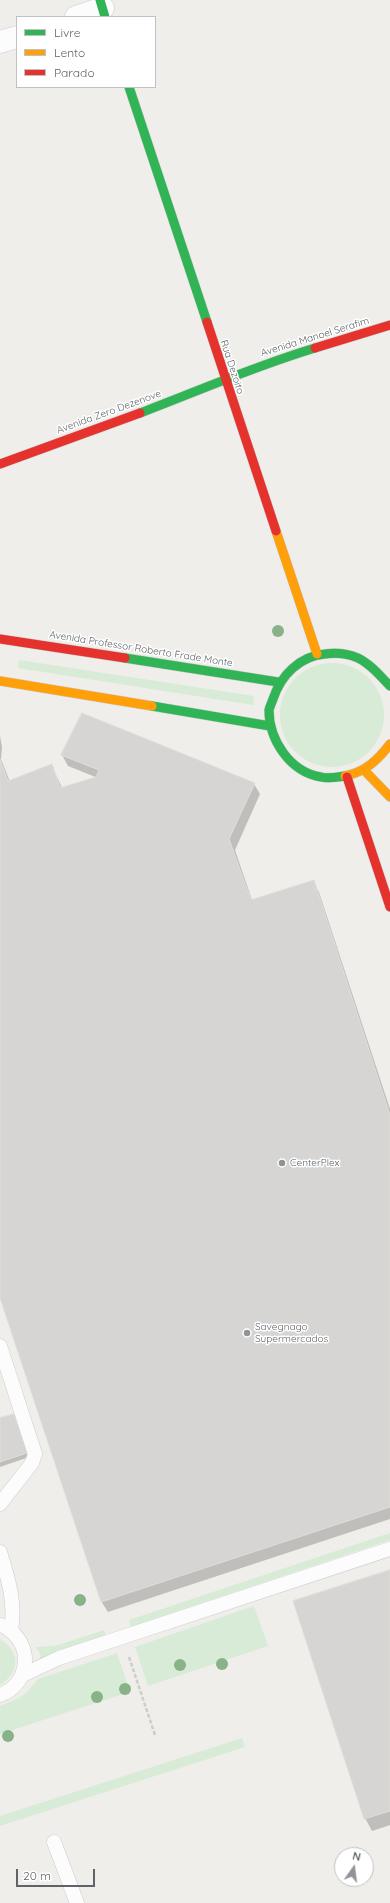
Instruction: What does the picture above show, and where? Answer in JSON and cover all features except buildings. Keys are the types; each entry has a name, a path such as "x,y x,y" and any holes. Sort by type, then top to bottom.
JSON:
{"street":[{"path":"79,16 103,8"},
{"path":"0,42 16,36"},
{"name":"Rua Dezoito","path":"128,88 317,654"},
{"name":"Avenida Manoel Serafim","path":"225,381 275,360 390,325"},
{"name":"Avenida Zero Dezenove","path":"0,464 225,381"},
{"name":"Avenida Professor Roberto Frade Monte","path":"0,639 278,682"},
{"path":"390,685 379,672 364,660 346,653 327,652 317,654 295,664 278,682 270,703 270,726 279,750 297,768 321,778 347,777 364,770 379,759 390,744"},
{"path":"0,681 270,726"},
{"path":"364,770 390,797"},
{"path":"347,777 390,907"}],"lane":[{"path":"0,1346 35,1454 32,1463 0,1504"},
{"path":"23,1675 59,1658 390,1549"},
{"path":"0,1552 11,1588 14,1619 6,1628 20,1640 26,1663 23,1675 16,1685 6,1693 0,1695"},
{"path":"54,1842 77,1903"}],"path":[{"path":"123,1637 154,1735"}],"green space":[{"path":"19,660 254,696 253,705 18,668"},
{"path":"332,663 352,667 361,672 375,686 380,695 384,715 380,735 375,744 361,758 352,763 332,767 312,763 303,758 289,744 284,735 280,715 284,695 289,686 303,672 312,667"},
{"path":"390,1533 390,1540 131,1627 129,1620"},
{"path":"254,1606 268,1646 148,1686 135,1647"},
{"path":"104,1630 106,1635 50,1654 40,1660 40,1654 36,1647 55,1646"},
{"path":"0,1639 12,1650 15,1656 15,1662 11,1674 7,1680 0,1685"},
{"path":"117,1653 130,1692 0,1734 0,1706 19,1698 27,1692 38,1679"},
{"path":"242,1738 245,1747 0,1826 0,1816"}],"traffic: fast":[{"path":"100,0 105,16"},
{"path":"129,88 207,322"},
{"path":"140,413 249,371 315,348"},
{"path":"345,776 327,778 310,774 300,769 283,753 277,743 270,721 269,710 277,690 286,675 307,658 330,653 346,654 362,660 390,686"},
{"path":"125,658 278,682"},
{"path":"152,706 270,726"}],"traffic: slow":[{"path":"276,531 317,654"},
{"path":"0,681 152,706"},
{"path":"345,776 359,772 365,768 381,755 390,744"},
{"path":"364,770 390,797"}],"traffic: jam":[{"path":"207,322 276,531"},
{"path":"315,348 390,325"},
{"path":"0,464 140,413"},
{"path":"0,639 125,658"},
{"path":"347,777 390,907"}],"place":[{"name":"CenterPlex","path":"282,1163"},
{"name":"Savegnago Supermercados","path":"247,1333"}]}
